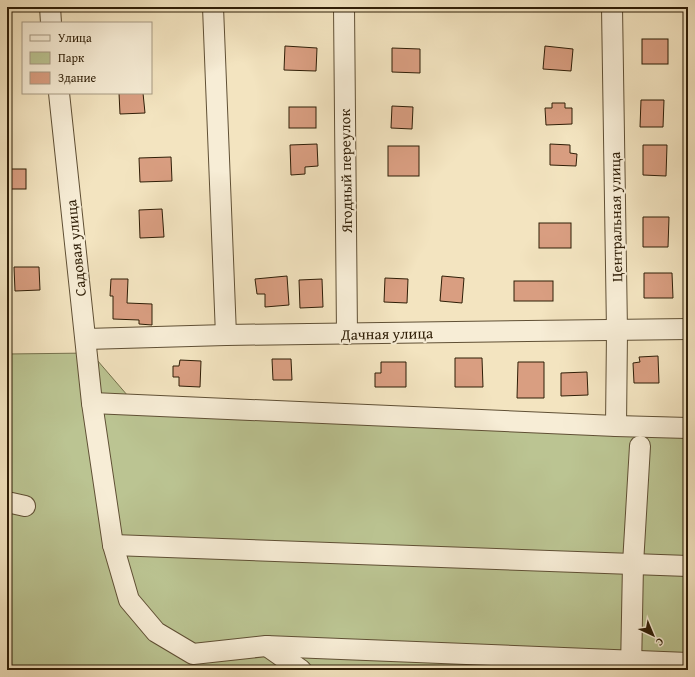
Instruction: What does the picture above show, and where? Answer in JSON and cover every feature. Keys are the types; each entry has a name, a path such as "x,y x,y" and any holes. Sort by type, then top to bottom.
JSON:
{"street":[{"path":"50,7 52,22"},
{"path":"213,7 226,335"},
{"name":"Ягодный переулок","path":"344,7 347,334"},
{"name":"Центральная улица","path":"612,7 617,331 616,426"},
{"name":"Садовая улица","path":"59,94 92,403 113,545 129,600 156,632 193,654 266,646 631,665 688,663"},
{"name":"Дачная улица","path":"86,339 226,335 688,329"},
{"path":"92,403 688,428"},
{"path":"631,665 633,564 640,446"},
{"path":"113,545 688,566"},
{"path":"266,646 301,670"}],"green space":[{"path":"91,353 134,403 688,418 688,670 7,670 7,354"}],"building":[{"path":"544,7 567,7 567,10 544,10"},
{"path":"642,39 668,39 668,64 642,64"},
{"path":"285,46 317,48 316,71 284,70"},
{"path":"545,46 573,49 571,71 543,69"},
{"path":"392,48 420,49 420,73 392,72"},
{"path":"119,94 143,94 145,113 120,114"},
{"path":"641,100 664,100 663,127 640,127"},
{"path":"552,103 565,103 565,108 572,108 572,124 546,125 545,108 552,108"},
{"path":"392,106 413,107 412,129 391,128"},
{"path":"289,107 316,107 316,128 289,128"},
{"path":"317,144 318,166 305,167 305,174 291,175 290,145"},
{"path":"550,144 570,145 570,153 577,154 576,166 550,165"},
{"path":"643,145 667,145 666,176 643,175"},
{"path":"388,146 419,146 419,176 388,176"},
{"path":"171,157 172,181 140,182 139,158"},
{"path":"7,169 26,169 26,189 7,189"},
{"path":"162,209 164,237 140,238 139,210"},
{"path":"643,217 669,217 668,247 643,247"},
{"path":"539,223 571,223 571,248 539,248"},
{"path":"14,267 39,267 40,290 15,291"},
{"path":"644,273 672,273 673,298 644,298"},
{"path":"287,276 289,305 265,307 265,294 257,294 255,279"},
{"path":"442,276 464,278 462,303 440,301"},
{"path":"385,278 408,279 407,303 384,302"},
{"path":"111,279 128,279 127,303 152,304 152,325 139,324 139,320 113,319 113,296 110,296"},
{"path":"322,279 323,307 300,308 299,280"},
{"path":"514,281 553,281 553,301 514,301"},
{"path":"658,356 659,383 634,383 633,363 640,362 639,357"},
{"path":"455,358 482,358 483,387 455,387"},
{"path":"272,359 291,359 292,380 273,380"},
{"path":"180,360 201,361 200,387 179,386 179,377 173,377 173,366 179,366"},
{"path":"381,362 406,362 406,387 375,387 375,373 381,373"},
{"path":"518,362 544,362 544,398 517,398"},
{"path":"587,372 588,395 561,396 561,373"}]}
